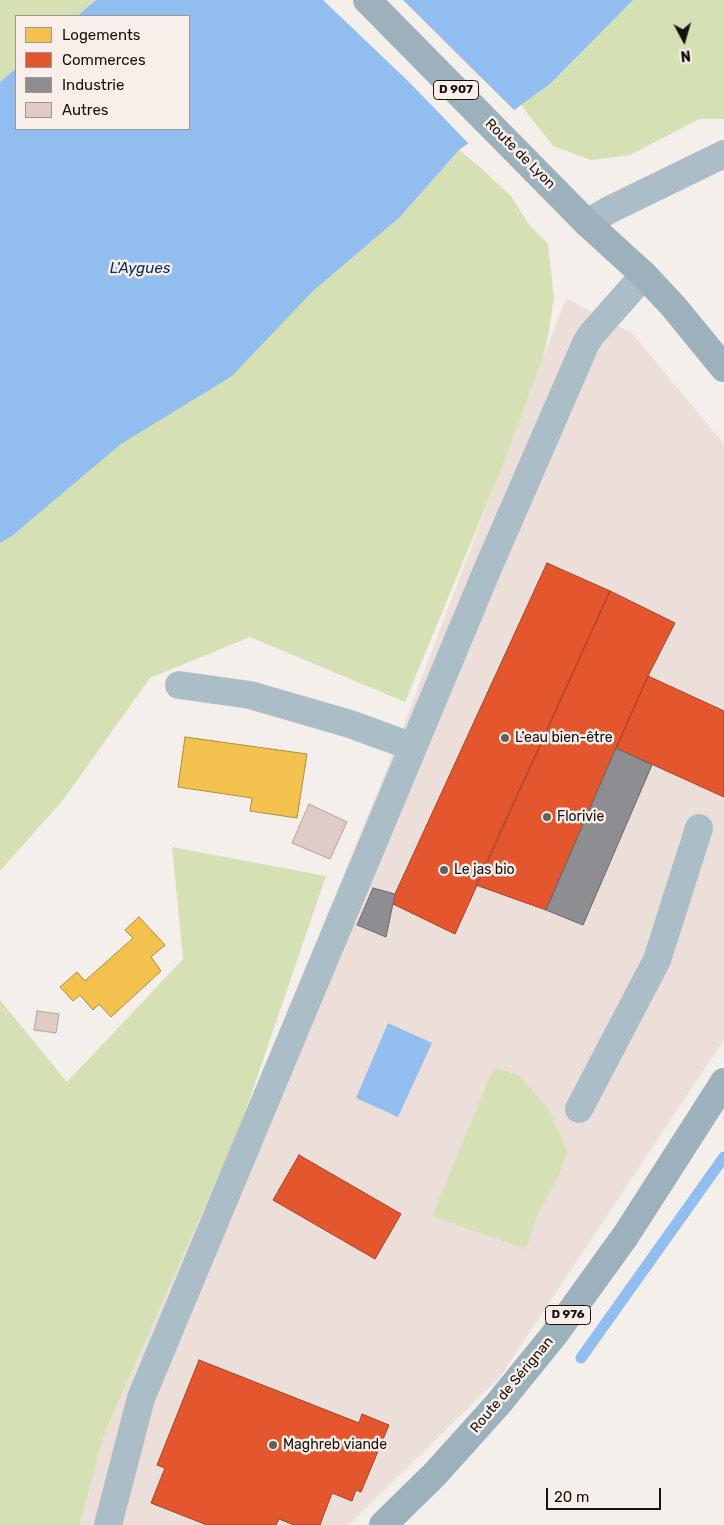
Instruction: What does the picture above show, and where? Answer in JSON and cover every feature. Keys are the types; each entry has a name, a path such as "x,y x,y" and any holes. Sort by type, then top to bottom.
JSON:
{"main road":[{"name":"Route de Lyon","path":"367,0 587,223 644,275 674,307 724,368"},
{"name":"Route de Lyon","path":"674,307 724,340"},
{"name":"Route de Sérignan","path":"383,1525 448,1460 498,1404 554,1335 626,1235 724,1082"}],"street":[{"path":"587,223 609,210 724,154"},
{"path":"108,1525 141,1398 488,568 586,343 644,275"},
{"path":"179,685 250,694 350,724 413,747"},
{"path":"579,1109 657,960 699,828"}],"shaded area":[{"path":"566,298 632,333 724,444 724,1040 500,1377 349,1525 80,1525 104,1435 240,1127 392,756"}],"green space":[{"path":"0,0 96,0 78,15 15,15 15,69 0,82"},
{"path":"633,0 724,0 724,119 699,119 630,155 591,160 553,146 521,105 550,84"},
{"path":"459,150 511,196 530,226 548,244 554,297 542,361 501,470 405,702 250,637 150,678 63,800 0,871 0,543 12,536 121,444 312,292 400,217"},
{"path":"172,847 326,876 240,1127 104,1435 80,1525 0,1525 0,1000 67,1082 183,959"},
{"path":"494,1067 520,1076 549,1110 567,1151 560,1173 537,1215 526,1249 432,1216"}],"water":[{"name":"L'Aygues","path":"96,0 633,0 550,84 459,150 400,217 312,292 232,376 121,444 12,536 0,543 0,82 15,69 15,130 190,130 190,15 78,15"},
{"path":"388,1023 432,1043 398,1117 356,1098"}],"pier":[{"path":"323,0 403,0 516,112 470,145 409,82"}],"building: Logements":[{"path":"185,737 307,754 297,818 250,811 252,798 178,787"},
{"path":"139,917 165,945 151,957 161,971 111,1017 99,1004 93,1010 80,995 73,1001 60,987 77,972 85,981 133,938 125,930"}],"building: Commerces":[{"name":"L'eau bien-être","path":"547,563 610,591 455,934 393,904 395,894"},
{"name":"Florivie","path":"610,591 675,623 648,676 546,910 476,885"},
{"path":"648,676 724,711 724,797 616,748"},
{"path":"299,1155 401,1214 375,1259 273,1200"},
{"name":"Maghreb viande","path":"199,1360 359,1423 362,1414 389,1425 361,1492 356,1490 352,1501 332,1493 320,1525 294,1525 279,1519 276,1525 207,1525 151,1503 165,1468 157,1465"}],"building: Industrie":[{"path":"616,748 652,765 583,925 546,910"},
{"path":"373,888 395,894 386,937 357,925"}],"building: Autres":[{"path":"309,804 347,822 330,859 292,843"},
{"path":"37,1011 59,1014 56,1033 34,1030"}],"waterway":[{"path":"581,1358 724,1157"}],"place":[{"name":"L'eau bien-être","path":"505,738"},
{"name":"Florivie","path":"547,817"},
{"name":"Le jas bio","path":"444,870"},
{"name":"Maghreb viande","path":"273,1445"}]}
